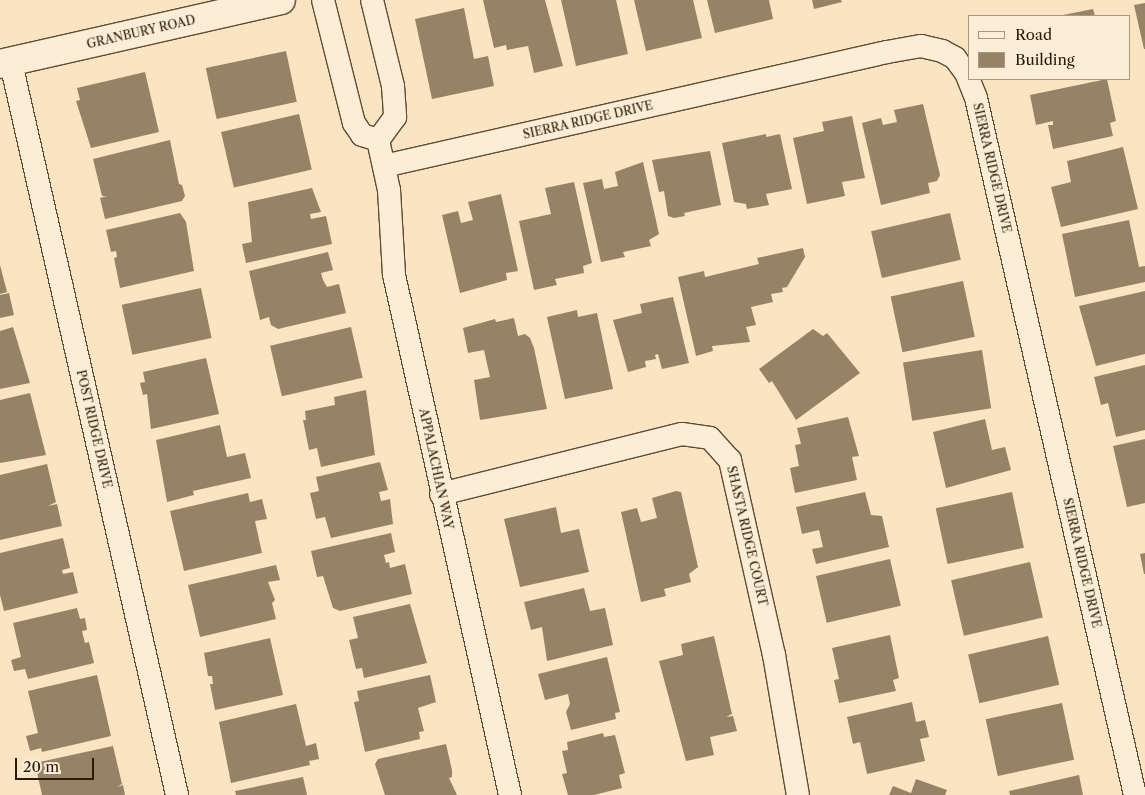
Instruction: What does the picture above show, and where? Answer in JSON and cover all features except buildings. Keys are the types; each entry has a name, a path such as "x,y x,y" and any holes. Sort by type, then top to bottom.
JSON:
{"main road":[{"name":"GRANBURY ROAD","path":"5,63 282,0"}],"street":[{"path":"323,0 354,123 362,135 378,140 396,117 393,86 372,0"},
{"name":"SIERRA RIDGE DRIVE","path":"384,166 825,68 887,52 921,46 942,50 955,58 968,78"},
{"name":"POST RIDGE DRIVE","path":"5,63 177,795"},
{"name":"SIERRA RIDGE DRIVE","path":"969,80 976,98 1136,795"},
{"name":"APPALACHIAN WAY","path":"378,140 384,166 394,275 441,494 510,795"},
{"name":"SHASTA RIDGE COURT","path":"441,494 682,434 710,438 730,460 774,655 798,795"}]}
